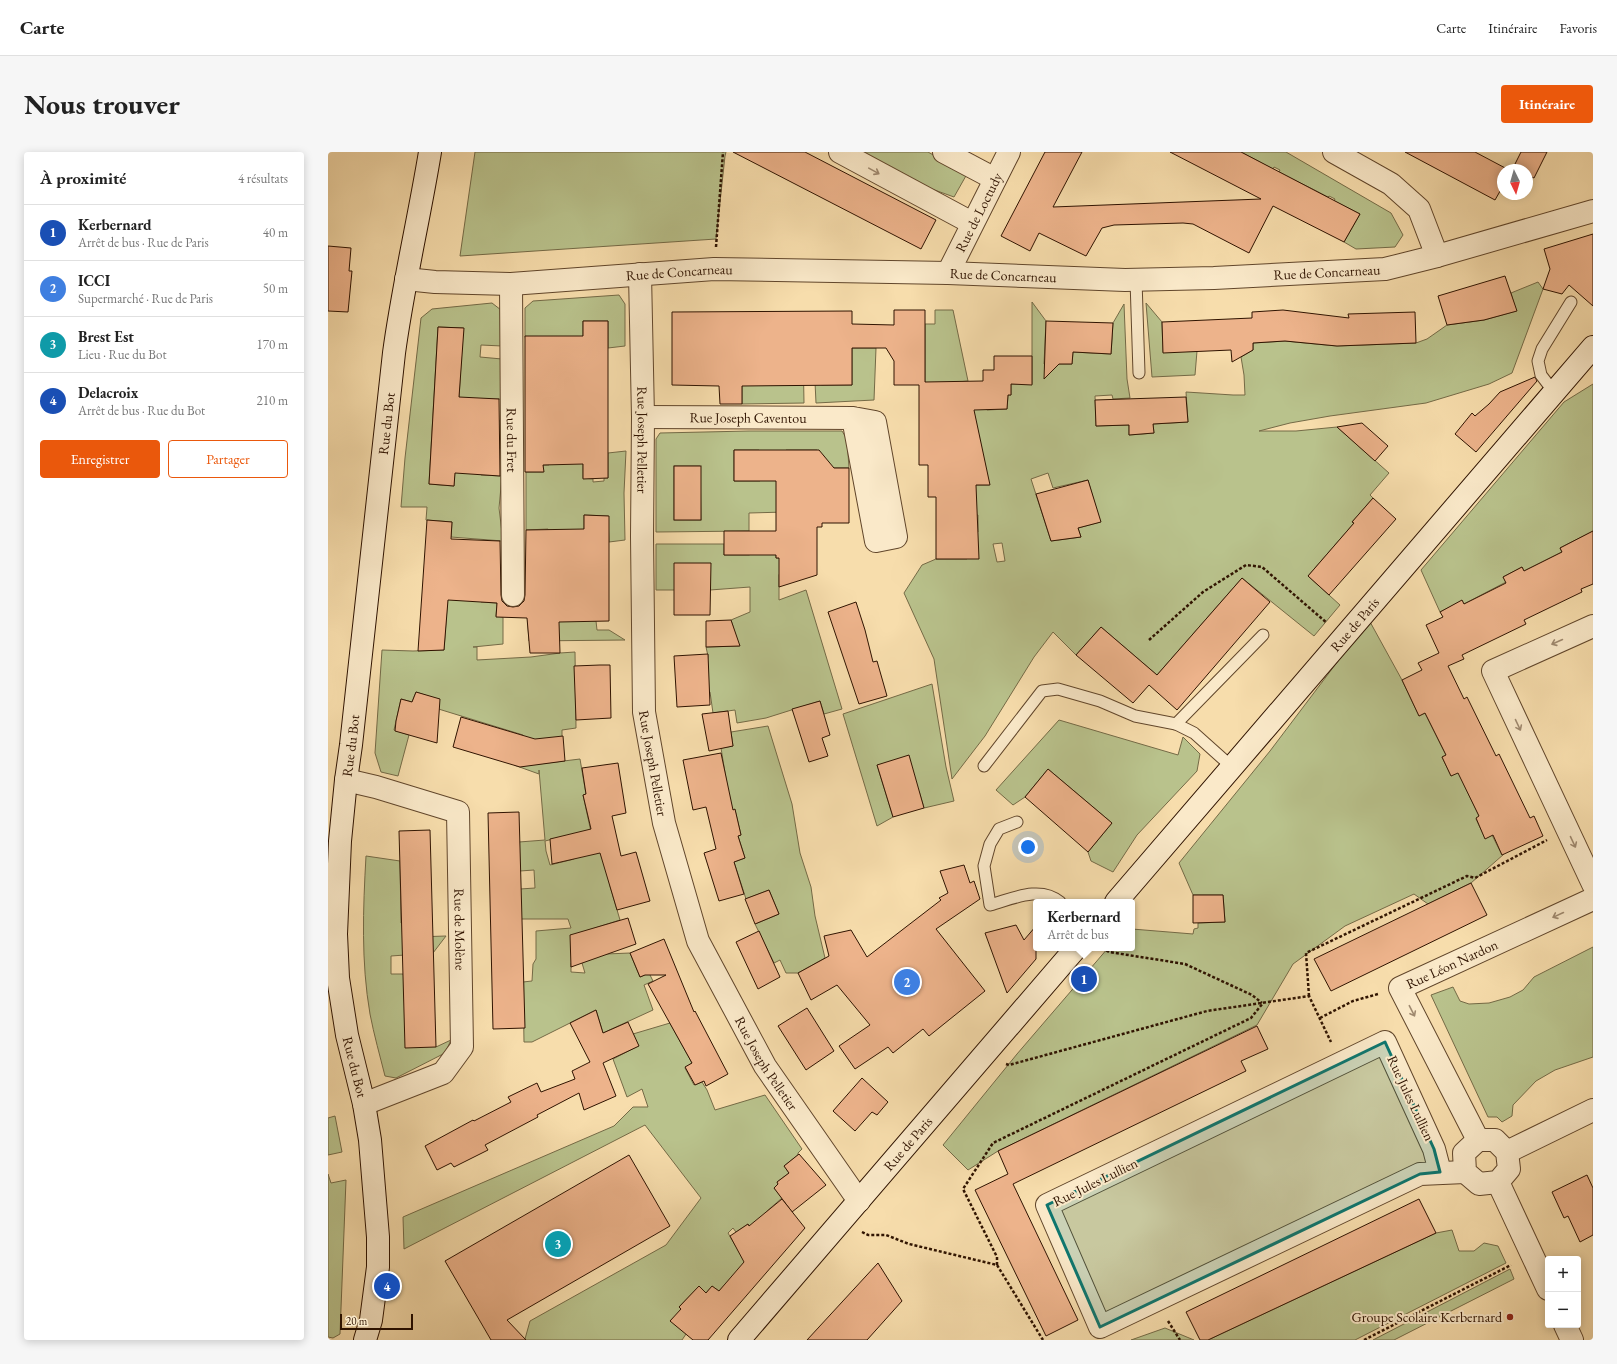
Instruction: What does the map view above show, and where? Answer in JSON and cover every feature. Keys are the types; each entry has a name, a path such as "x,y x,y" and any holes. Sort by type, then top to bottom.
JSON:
{"street":[{"name":"Rue du Bot","path":"365,1340 371,1320 378,1267 378,1238 370,1140 364,1104 333,978 340,841 394,353 406,279 416,233 430,152"},
{"path":"840,152 972,224"},
{"path":"944,152 995,179"},
{"name":"Rue de Loctudy","path":"948,273 1009,152"},
{"path":"1334,152 1391,184 1419,209 1437,256"},
{"name":"Rue de Concarneau","path":"406,279 435,282 512,284 714,269 948,273 1136,280 1214,278 1385,269 1437,256 1593,211"},
{"name":"Rue Joseph Pelletier","path":"640,274 643,417 642,537 644,712 664,823 698,941 765,1066 859,1201"},
{"name":"Rue du Fret","path":"512,284 513,595"},
{"name":"Rue de Paris","path":"1119,899 1593,347"},
{"name":"Rue Joseph Caventou","path":"643,417 853,418 875,422 896,537 876,541 853,418"},
{"path":"1593,626 1493,671 1593,884"},
{"name":"Rue de Molène","path":"346,780 376,787 458,812 462,1047 443,1073 364,1104"},
{"name":"Rue Léon Nardon","path":"1478,1140 1400,988 1593,899"},
{"name":"Rue de Paris","path":"739,1340 1073,951"},
{"name":"Rue Jules Lullien","path":"1440,1172 1434,1150 1385,1042 1047,1205 1096,1333 1420,1174 1465,1172"},
{"path":"1507,1152 1593,1110"},
{"path":"1478,1140 1495,1140 1507,1152 1509,1169 1498,1182 1479,1184 1465,1172 1464,1153 1478,1140"},
{"path":"1498,1182 1545,1283"},
{"path":"1566,1328 1572,1340"}],"lane":[{"path":"1136,280 1139,373"},
{"path":"1554,392 1541,375 1538,361 1542,349 1571,302"},
{"path":"1176,724 1263,635"},
{"path":"984,766 1042,691 1058,689 1100,701 1134,716 1176,724 1194,733 1232,767"},
{"path":"1017,822 999,829 990,844 984,866 990,905 1032,893 1053,896 1056,899"}],"path":[{"path":"714,269 723,152"},
{"path":"1149,640 1203,592 1246,565 1262,567 1344,638"},
{"path":"1341,1064 1309,996 1306,953 1467,876 1475,878 1568,830"},
{"path":"1107,951 1185,964 1252,995 1263,1003"},
{"path":"1320,1018 1353,1001 1400,988"},
{"path":"983,1056 1009,1065 1207,1011 1309,996"},
{"path":"1043,1340 997,1265 997,1257 963,1189 993,1143 1251,1018 1263,1003"},
{"path":"840,1223 868,1235 886,1235 909,1244 997,1265"},
{"path":"1364,1340 1513,1265"}],"highlighted area":[{"path":"1385,1042 1434,1149 1440,1172 1420,1174 1100,1327 1047,1205"}],"green space":[{"path":"475,152 726,152 716,239 460,256"},
{"path":"857,152 928,152 967,174 954,197 929,188"},
{"path":"1241,152 1286,152 1391,213 1403,235 1395,247 1356,249 1344,242 1360,214 1334,201 1335,199 1329,196 1328,197 1279,172 1280,170 1274,167 1273,169"},
{"path":"1538,282 1543,289 1512,373 1489,384 1426,403 1330,416 1290,423 1259,431 1296,431 1337,427 1389,473 1370,495 1373,498 1352,522 1354,523 1308,576 1340,605 1314,636 1242,578 1157,675 1101,627 1076,655 1053,632 1034,657 985,736 952,779 934,659 904,593 922,565 936,559 967,559 966,532 978,532 978,515 966,515 971,485 989,485 970,394 987,410 1007,409 1008,395 1011,395 1011,384 1032,384 1032,302 1046,321 1044,364 1048,367 1059,364 1072,364 1073,352 1111,354 1113,323 1124,304 1127,379 1130,398 1113,399 1112,395 1095,396 1096,426 1129,425 1129,435 1154,433 1153,424 1188,422 1186,392 1245,395 1241,357 1253,350 1253,343 1285,341 1337,346 1416,343 1427,339 1447,325 1484,320 1516,311 1511,293","holes":["1048,473 1053,488 1088,480 1100,522 1078,528 1081,537 1051,541 1031,479","1002,543 1005,561 997,562 993,544"]},
{"path":"619,295 625,304 625,346 608,348 608,321 583,321 583,478 593,479 593,482 604,481 604,478 608,478 608,453 626,451 624,493 625,540 609,542 608,516 584,515 584,581 549,542 548,529 526,530 526,472 543,472 543,465 549,465 525,336 525,308 533,301"},
{"path":"492,303 501,310 502,346 481,345 480,357 502,359 502,399 481,399 481,420 502,421 502,448 481,448 481,475 502,476 499,508 503,541 451,537 452,522 426,520 427,507 401,507 421,318 432,309","holes":["438,327 463,328 454,486 429,484"]},
{"path":"1146,303 1162,322 1163,352 1197,351 1195,375 1152,377"},
{"path":"935,310 953,310 968,381 925,385 925,324 935,324"},
{"path":"803,348 804,403 742,404 742,383"},
{"path":"852,348 876,348 874,400 816,403 815,382 822,385 852,385"},
{"path":"1593,384 1593,531 1560,548 1562,552 1524,571 1522,567 1503,577 1506,582 1464,604 1462,601 1440,612 1421,570 1564,402"},
{"path":"842,431 847,439 849,468 830,468 825,464 824,456 817,456 817,450 786,450 786,512 749,513 749,531 656,532 656,439 660,433","holes":["734,450 759,450 760,481 734,481","674,466 700,466 701,520 674,520"]},
{"path":"776,543 776,558 786,558 779,575 779,600 806,590 842,709 824,714 820,701 766,718 737,723 735,710 713,713 710,692 703,693 708,656 706,647 739,646 731,620 750,612 750,587 710,590 656,590 656,544 724,544 724,555 749,555"},
{"path":"450,565 503,565 503,592 481,591 481,602 497,603 496,616 503,617 503,644 473,647 477,647 477,660 531,657 575,652 576,728 562,730 562,736 539,764 580,759 586,794 583,795 593,841 601,840 610,886 620,920 573,935 606,954 630,953 640,977 649,973 653,981 644,985 653,1010 603,1033 596,1010 532,1042 524,1042 523,982 532,981 533,964 536,959 536,931 571,928 568,919 510,919 520,889 535,888 534,870 520,871 519,842 545,840 539,770 539,774 514,765 523,735 432,707 434,698 416,692 412,702 401,699 394,730 409,735 398,776 381,772 375,753 382,650 444,650","holes":["569,835 574,859 550,865 545,841","571,963 582,963 585,973 571,972"]},
{"path":"527,613 596,621 597,630 609,630 625,640 529,641"},
{"path":"1369,620 1402,680 1419,716 1425,713 1446,755 1442,757 1451,776 1458,772 1479,816 1476,819 1485,838 1492,835 1502,855 1504,854 1471,883 1428,904 1414,894 1345,926 1293,964 1257,1025 998,1151 968,1170 943,1145 1017,1054 1105,951 1135,951 1135,929 1193,934 1194,929 1198,928 1198,923 1225,922 1223,895 1193,895 1179,863 1270,751"},
{"path":"932,684 946,767 954,801 924,808 919,791 877,765 893,817 877,826 843,714"},
{"path":"1059,720 1178,755 1183,737 1200,754 1197,771 1137,835 1113,872 1091,861 1088,852 1112,823 1048,769 1025,797 1013,805 996,790"},
{"path":"768,726 792,804 800,853 811,887 815,916 825,958 798,973 786,973 780,960 774,963 755,924 779,914 769,890 746,899 734,862 745,858 738,836 741,835 735,810 731,810 721,748 733,746 731,732"},
{"path":"366,856 400,861 401,923 416,922 416,937 446,936 433,953 391,956 391,974 403,974 436,1047 451,1040 445,1053 396,1078 385,1076 370,1014 367,994 364,955"},
{"path":"1593,947 1593,1057 1555,1070 1536,1081 1513,1105 1512,1116 1502,1122 1497,1117 1488,1117 1431,995 1453,987 1460,1001 1469,1004 1489,1003 1510,997 1523,990 1534,977"},
{"path":"670,1023 692,1063 685,1068 694,1085 702,1082 715,1110 765,1095 802,1149 798,1155 784,1166 789,1173 777,1182 778,1184 774,1188 782,1198 767,1211 763,1223 754,1233 748,1224 736,1232 733,1228 728,1233 745,1262 719,1291 712,1286 706,1293 699,1286 679,1307 681,1309 686,1334 682,1340 525,1339 530,1321 666,1245 701,1198 645,1125 404,1249 403,1217 614,1126 633,1107 648,1107 642,1089 627,1097 613,1059 638,1046 633,1034"},
{"path":"335,1116 342,1152 328,1155 328,1118"},
{"path":"328,1174 331,1183 346,1180 340,1334 333,1338 328,1337"},
{"path":"1452,1230 1459,1251 1474,1251 1484,1243 1498,1246 1506,1263 1355,1340 1208,1340 1436,1233"},
{"path":"1510,1269 1514,1279 1394,1340 1373,1340"},
{"path":"1165,1328 1194,1340 1131,1340"}],"building":[{"path":"733,152 805,152 936,220 921,249"},
{"path":"1045,152 1082,152 1053,207 1261,199 1170,152 1241,152 1360,214 1344,242 1273,206 1249,253 1193,224 1183,223 1114,225 1102,228 1086,256 1039,233 1030,251 1001,236"},
{"path":"1405,152 1475,152 1498,164 1497,196 1495,200"},
{"path":"1521,152 1547,152 1534,178 1533,164 1515,164"},
{"path":"1593,234 1593,306 1569,285 1562,294 1543,289 1550,269 1544,249"},
{"path":"328,246 351,248 349,271 352,271 348,312 328,311"},
{"path":"1505,276 1517,311 1484,320 1447,325 1438,296"},
{"path":"894,310 925,310 925,382 983,381 983,370 994,370 994,356 1032,356 1032,385 1011,384 1011,395 1008,395 1007,409 974,410 990,485 976,485 979,559 936,559 936,497 928,497 928,465 919,465 919,385 894,385 894,361 886,348 852,348 852,385 742,386 742,404 720,404 719,386 672,385 672,312 852,311 852,324 894,325"},
{"path":"1283,310 1349,318 1348,314 1415,312 1416,343 1337,346 1285,341 1253,343 1253,350 1232,362 1231,350 1163,353 1162,322 1252,318 1252,312"},
{"path":"583,321 608,321 608,478 583,479 583,464 543,465 544,472 525,472 525,336 583,336"},
{"path":"1046,321 1113,323 1111,354 1073,352 1072,364 1059,364 1044,379"},
{"path":"438,327 464,328 459,397 499,399 500,476 455,473 454,486 429,484"},
{"path":"1535,377 1537,381 1476,452 1455,434 1472,413 1475,416 1500,392"},
{"path":"1186,397 1188,422 1153,424 1154,433 1129,435 1129,425 1096,426 1095,400"},
{"path":"1362,423 1388,446 1375,461 1337,427"},
{"path":"734,450 819,450 834,468 849,468 849,523 822,523 822,527 817,527 817,575 779,587 779,558 776,558 776,555 724,555 724,531 776,531 776,481 734,481"},
{"path":"674,466 701,466 701,520 674,520"},
{"path":"1088,480 1101,522 1078,528 1081,537 1051,541 1036,494"},
{"path":"1373,498 1396,519 1329,595 1308,576 1354,523 1352,522"},
{"path":"584,515 609,516 609,621 559,622 560,653 530,653 527,618 496,617 497,603 448,600 444,650 418,651 427,520 452,522 451,539 500,541 502,601 507,606 513,607 519,606 524,601 526,530 584,529"},
{"path":"1593,531 1593,584 1581,589 1582,592 1524,620 1526,624 1462,655 1464,659 1448,666 1464,699 1467,697 1496,756 1499,754 1530,818 1534,816 1543,836 1502,855 1493,835 1485,839 1476,818 1479,816 1458,773 1451,776 1442,757 1446,755 1425,713 1419,716 1402,680 1422,670 1418,663 1439,653 1426,625 1443,617 1440,612 1462,600 1464,604 1506,583 1503,577 1522,567 1524,571 1562,552 1560,548"},
{"path":"674,563 711,563 710,615 674,615"},
{"path":"1242,578 1270,602 1177,710 1149,685 1133,703 1076,655 1101,627 1157,675"},
{"path":"856,602 873,662 877,661 887,696 859,704 828,612"},
{"path":"731,620 740,646 706,647 706,621"},
{"path":"708,654 710,705 677,707 674,656"},
{"path":"610,665 611,718 576,720 574,666"},
{"path":"416,692 440,699 437,743 395,731 401,699 412,702"},
{"path":"820,701 830,735 822,738 828,756 809,762 792,709"},
{"path":"728,711 733,746 709,751 702,714"},
{"path":"461,717 535,739 563,736 565,761 520,767 453,747"},
{"path":"721,753 733,810 735,809 741,835 738,836 745,858 734,862 744,894 719,901 704,853 716,849 706,807 693,810 683,760"},
{"path":"909,755 924,808 893,817 877,765"},
{"path":"618,763 626,813 612,816 621,856 636,852 650,901 617,910 600,853 552,864 550,839 591,829 583,795 586,794 582,768"},
{"path":"1048,769 1112,823 1088,852 1025,797"},
{"path":"519,812 525,1028 493,1029 488,813"},
{"path":"430,830 436,1047 405,1048 399,831"},
{"path":"964,865 970,883 974,881 980,899 936,929 985,991 929,1036 923,1029 893,1053 888,1047 855,1069 839,1046 870,1025 837,985 811,1000 798,973 829,956 824,936 851,930 867,957 941,900 939,898 948,893 940,871"},
{"path":"1471,883 1487,915 1331,991 1314,959"},
{"path":"769,890 779,914 755,924 745,899"},
{"path":"1193,895 1223,895 1225,922 1193,923"},
{"path":"628,918 636,944 571,967 570,935"},
{"path":"1016,925 1024,940 1033,930 1033,951 1036,951 1036,959 1007,993 985,933"},
{"path":"759,931 780,977 758,989 736,942"},
{"path":"664,939 694,1012 695,1011 728,1074 706,1086 704,1081 695,1085 685,1067 692,1063 648,984 666,975 645,975 640,977 630,953"},
{"path":"807,1008 834,1051 806,1070 778,1026"},
{"path":"596,1010 603,1033 628,1022 639,1046 603,1063 616,1096 584,1110 579,1093 485,1145 488,1150 454,1167 451,1163 437,1170 425,1146 473,1120 474,1121 511,1102 508,1097 537,1083 541,1092 575,1079 572,1071 590,1062 570,1023"},
{"path":"1257,1026 1268,1049 1241,1061 1246,1071 1013,1184 1078,1320 1046,1336 975,1190 1008,1174 998,1151"},
{"path":"862,1078 888,1102 877,1115 872,1112 855,1131 833,1111"},
{"path":"799,1154 826,1185 792,1212 774,1188 778,1184 777,1182 789,1173 784,1166"},
{"path":"629,1155 670,1226 507,1320 526,1340 491,1340 445,1261"},
{"path":"1587,1175 1593,1188 1593,1235 1580,1242 1568,1216 1564,1218 1552,1192"},
{"path":"782,1199 805,1228 708,1340 693,1340 670,1321 681,1309 679,1307 699,1286 706,1293 712,1286 719,1291 744,1262 730,1236 748,1224 749,1226"},
{"path":"1419,1199 1436,1233 1208,1340 1200,1340 1186,1312"},
{"path":"878,1263 902,1301 867,1340 807,1340"}],"place":[{"name":"Kerbernard","path":"1084,979"},
{"name":"ICCI","path":"907,982"},
{"name":"Brest Est","path":"558,1244"},
{"name":"Delacroix","path":"387,1286"},
{"name":"Groupe Scolaire Kerbernard","path":"1510,1317"}]}
